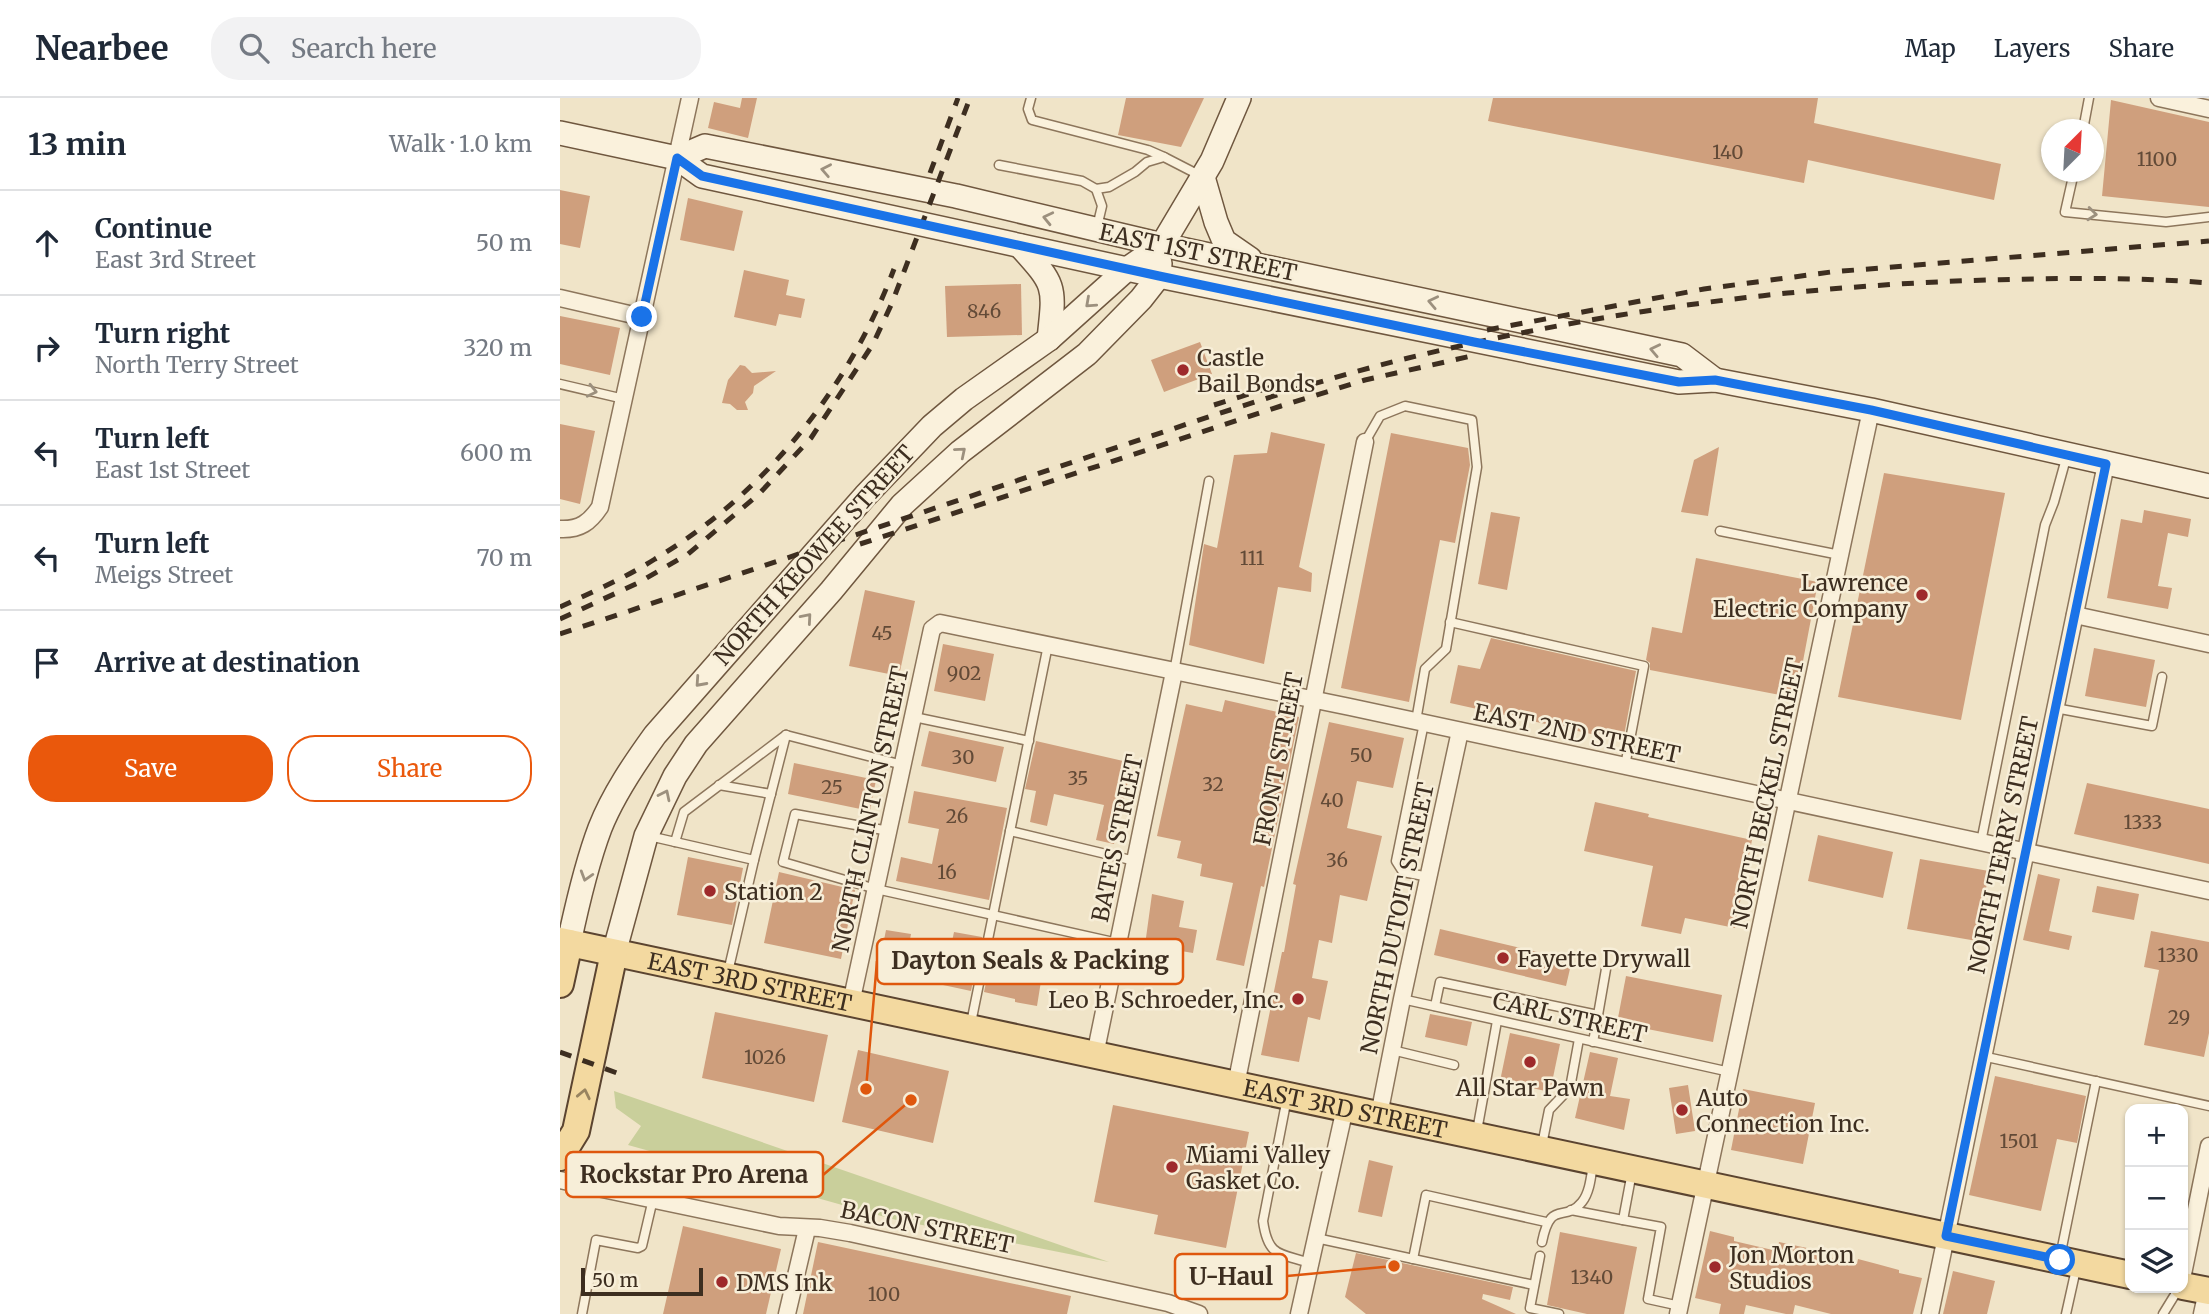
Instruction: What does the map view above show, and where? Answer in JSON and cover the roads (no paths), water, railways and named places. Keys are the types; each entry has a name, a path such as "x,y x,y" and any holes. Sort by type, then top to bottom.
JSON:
{"main road":[{"name":"NORTH KEOWEE STREET","path":"565,942 600,828 635,764 655,735 895,463 932,426 964,399 1049,338 1127,269 1162,245 1203,177 1239,98"},
{"name":"EAST 1ST STREET","path":"560,133 677,158 702,176 1159,276 1679,382 1715,380 1871,410 2209,486"},
{"name":"EAST 1ST STREET","path":"677,158 705,146 956,196 1162,245 1682,355 1715,380"},
{"path":"1203,177 1224,241 1262,266"},
{"name":"NORTH KEOWEE STREET","path":"614,953 646,835 675,776 695,744 831,591 902,505 970,444 1087,354 1119,323 1159,276 1162,245"},
{"path":"1020,246 1049,280 1054,304 1049,338"},
{"path":"560,984 565,942"},
{"name":"EAST 3RD STREET","path":"565,942 2125,1274"},
{"path":"560,1157 576,1131 614,953"}],"street":[{"path":"560,529 579,527 593,518 600,507 690,98"},
{"path":"2160,98 2209,109"},
{"path":"560,298 642,317"},
{"name":"NORTH BECKEL STREET","path":"1679,1310 1871,410"},
{"name":"FRONT STREET","path":"1236,1084 1365,442"},
{"name":"NORTH TERRY STREET","path":"1930,1314 2106,464"},
{"path":"2075,615 2209,645"},
{"name":"EAST 2ND STREET","path":"935,625 940,623 1420,722 2209,891"},
{"name":"NORTH CLINTON STREET","path":"852,1003 935,625"},
{"name":"BATES STREET","path":"1095,1055 1174,672"},
{"name":"NORTH DUTOIT STREET","path":"1379,1115 1460,731"},
{"path":"1299,1314 1345,1108"},
{"path":"2188,1252 2207,1168 2209,1146"},
{"name":"BACON STREET","path":"560,1180 779,1226 850,1233 1168,1303 1199,1314"},
{"path":"787,1314 807,1229"}],"lane":[{"path":"1031,98 1029,114 1032,120 1148,150 1203,177"},
{"path":"2085,119 2090,98"},
{"path":"999,165 1082,181 1096,189 1109,187 1136,172 1147,162 1164,157"},
{"path":"2072,182 2065,212 2166,222 2209,217"},
{"path":"1096,189 1102,206 1097,230"},
{"path":"560,384 624,399"},
{"path":"1365,442 1380,416 1405,406 1472,420 1477,467 1446,649 1425,669 1420,722 1396,861 1403,872 1429,877"},
{"path":"1981,842 2045,526 2067,455"},
{"path":"1174,672 1209,481"},
{"path":"1720,531 1840,555"},
{"path":"1450,622 1644,666 1625,766"},
{"path":"970,1028 1048,646"},
{"path":"2055,708 2152,726 2162,677"},
{"path":"914,717 1029,741"},
{"path":"676,842 684,812 786,735"},
{"path":"786,735 903,765"},
{"path":"727,977 786,735"},
{"path":"719,785 771,794"},
{"path":"889,831 794,814 783,862 876,889 1118,943"},
{"path":"1010,831 1135,861"},
{"path":"646,835 754,860"},
{"path":"1593,1042 1606,968"},
{"path":"1435,1006 1440,982 1598,1015"},
{"name":"CARL STREET","path":"1402,999 1731,1073"},
{"path":"1476,1136 1497,1021"},
{"path":"1541,1149 1549,1110 1570,1088 1579,1039"},
{"path":"1392,1050 1454,1065"},
{"path":"1982,1056 2209,1106"},
{"path":"2066,1314 2069,1261 2096,1081"},
{"path":"1288,1096 1263,1221 1266,1240 1275,1252 1310,1263"},
{"path":"2180,1104 2181,1100"},
{"path":"1542,1242 1546,1222 1554,1215 1571,1210 1581,1203 1587,1191 1594,1161"},
{"path":"1623,1220 1633,1169"},
{"path":"1413,1259 1426,1195 1546,1222"},
{"path":"582,1314 596,1240 638,1248 642,1246 653,1199"},
{"path":"1571,1210 1661,1227 1648,1299 1679,1310"},
{"path":"1316,1238 1534,1285"},
{"path":"1539,1256 1530,1308 1559,1314"},
{"path":"2163,1314 2196,1294"}],"railway":[{"path":"930,173 958,98"},
{"path":"560,619 638,583 688,554 759,494 811,438 873,344 892,303 970,98"},
{"path":"1487,330 1704,289 1831,272 2209,241"},
{"path":"560,607 655,559 733,503 768,470 828,396 875,313 894,269"},
{"path":"560,634 1244,405 1358,371 1469,344 1615,316 1838,288 2043,279 2209,283"},
{"path":"860,544 1365,380 1476,355"},
{"path":"1214,405 1281,384"},
{"path":"560,1052 617,1073"}],"place":[{"name":"Castle Bail Bonds","path":"1183,370"},
{"name":"Lawrence Electric Company","path":"1922,595"},
{"name":"Station 2","path":"710,891"},
{"name":"Fayette Drywall","path":"1503,958"},
{"name":"Leo B. Schroeder, Inc.","path":"1298,999"},
{"name":"All Star Pawn","path":"1530,1062"},
{"name":"Dayton Seals & Packing","path":"866,1089"},
{"name":"Rockstar Pro Arena","path":"911,1100"},
{"name":"Auto Connection Inc.","path":"1682,1110"},
{"name":"Miami Valley Gasket Co.","path":"1172,1167"},
{"name":"U-Haul","path":"1394,1266"},
{"name":"Jon Morton Studios","path":"1715,1267"},
{"name":"DMS Ink","path":"722,1282"}]}
